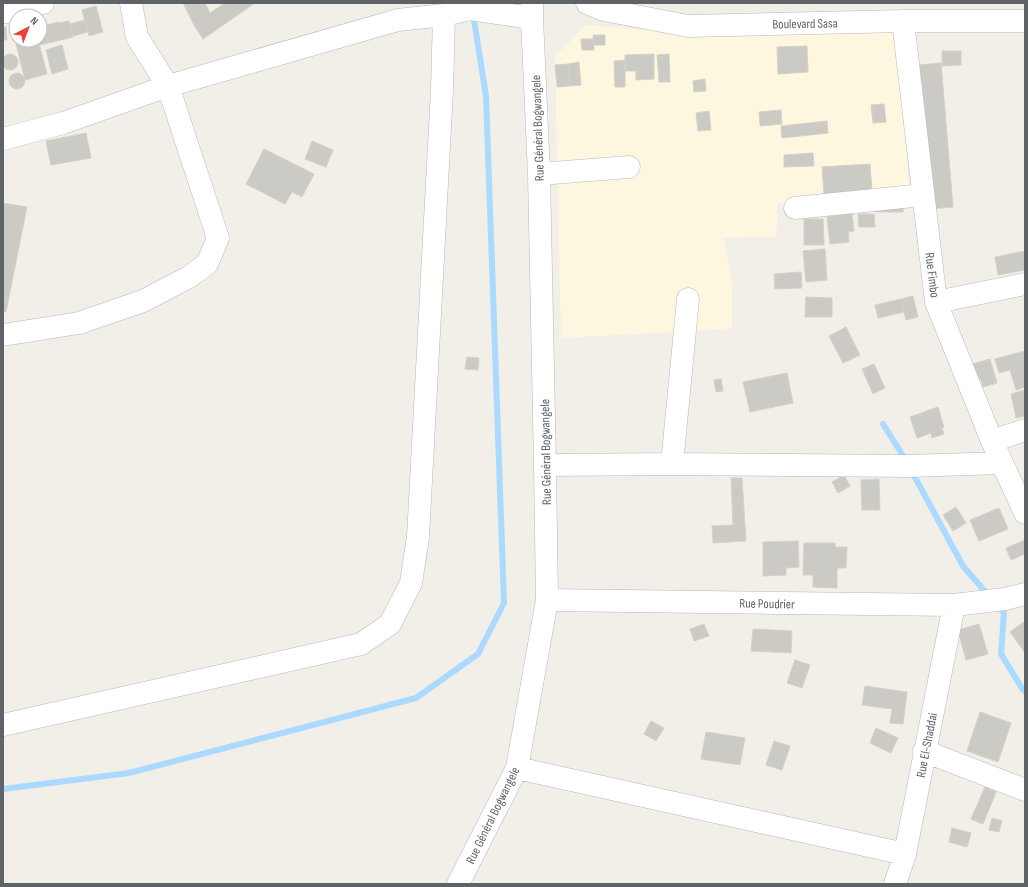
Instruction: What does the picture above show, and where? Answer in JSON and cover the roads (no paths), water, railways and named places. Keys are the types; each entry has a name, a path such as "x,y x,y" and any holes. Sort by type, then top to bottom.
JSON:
{"street":[{"path":"6,12 43,3"},
{"path":"3,335 79,323 143,301 189,277 207,264 218,238 168,86 137,37 131,3"},
{"name":"Boulevard Sasa","path":"587,3 604,10 688,26 903,21 1025,21"},
{"path":"3,139 63,123 168,86 398,20 444,15 470,10 532,11"},
{"name":"Rue Général Bogwangele","path":"458,884 517,768 547,600 539,174 532,11"},
{"path":"3,725 361,644 390,624 411,583 418,537 442,90 444,15"},
{"name":"Rue Fimbo","path":"903,21 936,302 992,441 1025,513"},
{"path":"539,174 629,166"},
{"path":"795,208 923,195"},
{"path":"936,302 1025,284"},
{"path":"672,464 688,299"},
{"path":"992,441 1025,430"},
{"path":"545,465 672,464 909,466 1002,463"},
{"name":"Rue Poudrier","path":"547,600 954,605 1005,598"},
{"name":"Rue El-Shaddai","path":"895,884 905,854 924,751 954,605"},
{"path":"924,751 1025,790"},
{"path":"517,768 905,854"}],"waterway":[{"path":"3,789 129,773 416,698 478,654 504,603 486,96 474,20"},
{"path":"883,424 907,462"},
{"path":"911,470 963,566 989,596"},
{"path":"998,605 1004,613 1001,654 1025,691"}]}
